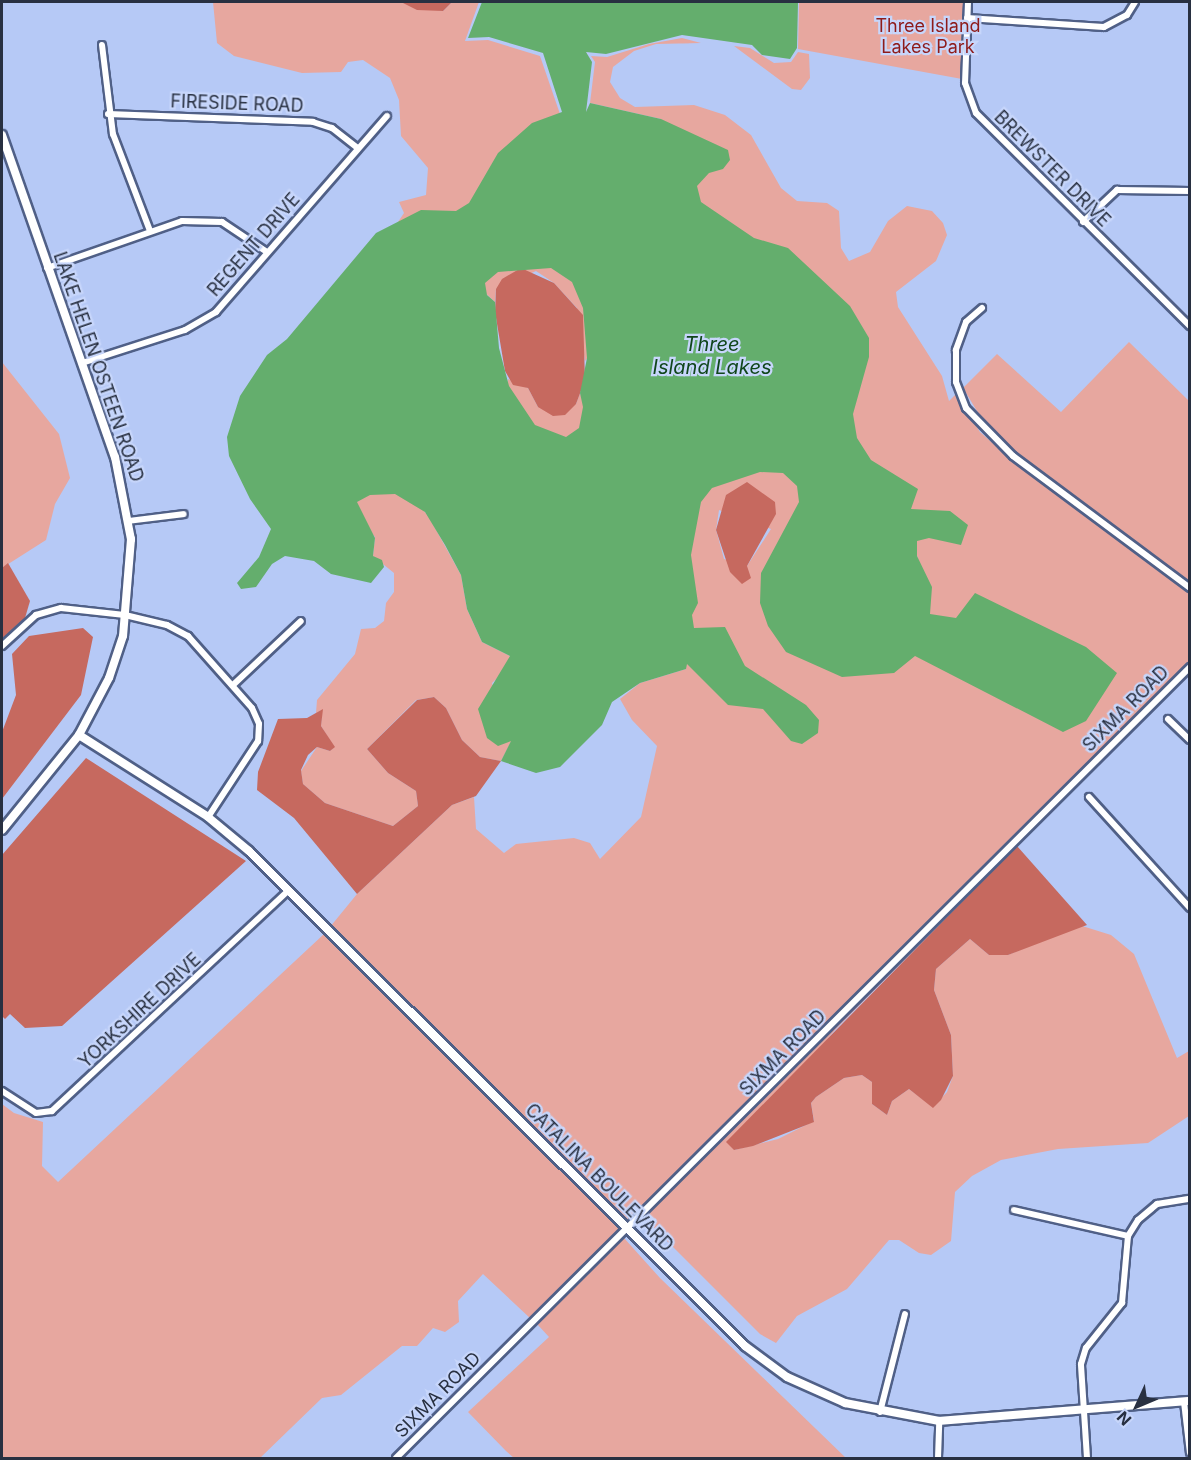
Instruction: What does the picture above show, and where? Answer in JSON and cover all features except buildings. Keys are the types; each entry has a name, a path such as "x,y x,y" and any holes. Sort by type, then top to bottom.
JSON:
{"street":[{"name":"BREWSTER DRIVE","path":"968,2 965,83 973,108 1083,222 1190,326"},
{"path":"967,18 1104,27 1127,15 1135,2"},
{"path":"102,45 108,114 150,231"},
{"name":"FIRESIDE ROAD","path":"108,114 313,122 332,128 358,148"},
{"name":"REGENT DRIVE","path":"82,363 184,330 216,312 387,116"},
{"name":"LAKE HELEN OSTEEN ROAD","path":"2,135 123,486 128,521 125,615 109,678 79,735 2,830"},
{"path":"1083,222 1117,190 1190,192"},
{"path":"47,268 182,221 222,222 267,252"},
{"path":"982,308 966,322 956,350 956,382 966,408 1013,456 1190,588"},
{"path":"128,521 184,514"},
{"path":"2,646 44,610 61,608 125,615 167,625 188,636 252,708 260,730 248,758 208,817"},
{"path":"233,685 301,621"},
{"name":"SIXMA ROAD","path":"396,1458 1190,667"},
{"path":"1168,719 1190,740"},
{"name":"CATALINA BOULEVARD","path":"79,735 208,817 288,891 628,1229 768,1364 820,1393 880,1412 939,1421 1187,1401"},
{"path":"1089,797 1190,908"},
{"name":"YORKSHIRE DRIVE","path":"2,1091 36,1113 60,1105 288,891"},
{"path":"1087,1458 1083,1411 1084,1356 1122,1303 1128,1236 1138,1220 1157,1204 1190,1198"},
{"path":"1014,1210 1128,1236"},
{"path":"880,1412 905,1314"},
{"path":"1187,1401 1190,1453"},
{"path":"938,1458 939,1421"}],"green space":[{"path":"213,2 400,2 443,11 452,2 479,2 465,41 488,40 540,56 560,114 487,209 392,231 404,213 399,202 426,195 428,168 401,136 399,100 390,78 363,60 348,62 341,72 302,73 234,56 217,43"},
{"name":"Three Island Lakes Park","path":"799,2 966,2 962,79 798,49"},
{"path":"682,38 701,43 656,44 634,51 613,67 610,82 620,98 635,107 694,105 725,115 751,135 781,188 797,201 827,203 839,211 841,248 849,261 870,252 888,221 907,206 932,211 943,223 947,235 936,261 896,292 898,307 942,376 949,401 956,394 980,432 1011,459 1188,592 1189,662 628,1224 330,927 357,894 452,805 474,797 476,829 504,853 516,844 574,838 590,843 600,859 641,817 657,746 632,720 620,699 640,683 686,669 692,525 704,492 756,454 919,564 915,547 921,517 788,423 661,119 590,103 595,62 591,56 607,57 649,44","holes":["719,510 771,529 747,566 724,559 716,530"]},
{"path":"734,46 750,48 774,63 791,62 798,52 809,54 810,78 801,90 792,89"},
{"path":"480,261 559,266 573,272 595,349 585,361 577,308 554,283 536,271 496,289 495,302 483,291"},
{"path":"1129,342 1189,401 1189,583 1016,453 986,426 963,388 997,354 1061,412"},
{"path":"2,362 59,434 70,478 55,504 46,540 2,568"},
{"path":"508,379 528,388 538,407 576,404 580,393 588,415 582,439 539,437 506,391"},
{"path":"382,486 414,499 429,517 461,575 467,609 482,642 510,656 506,670 492,683 508,740 512,740 501,761 480,757 462,740 446,708 434,697 416,700 367,749 388,773 416,791 418,806 393,826 325,803 303,784 301,771 317,747 330,751 334,747 321,726 322,710 316,713 317,700 355,654 361,629 375,628 384,621 386,603 394,592 394,573 373,556 375,537 356,514 355,503"},
{"path":"1189,672 835,1030 734,1150 778,1139 814,1121 811,1103 844,1078 862,1075 872,1082 872,1104 887,1115 892,1101 909,1089 933,1107 947,1092 953,1076 951,1035 934,990 936,969 970,939 989,955 1008,955 1079,925 1111,935 1134,954 1177,1058 1189,1051 1189,1116 1148,1143 1058,1149 1001,1160 972,1176 955,1192 951,1241 931,1255 919,1253 899,1240 889,1240 847,1289 797,1316 776,1343 760,1334 644,1218"},
{"path":"324,934 622,1229 531,1319 483,1274 458,1301 459,1322 445,1332 433,1328 417,1346 402,1346 341,1395 322,1398 260,1458 2,1458 2,1104 14,1113 43,1122 42,1166 58,1182"},
{"path":"624,1238 660,1278 846,1458 514,1458 506,1451 468,1412 549,1337 537,1324"}],"shaded area":[{"path":"401,2 452,2 443,11 417,10"},
{"path":"521,268 554,283 583,315 585,380 576,404 565,415 553,416 538,407 528,388 513,385 505,371 495,312 496,289 502,279"},
{"path":"747,482 775,502 776,514 747,566 751,578 742,584 730,572 716,530 726,495"},
{"path":"8,563 30,601 25,618 2,640 2,568"},
{"path":"83,628 93,637 81,695 2,799 2,732 16,695 12,654 29,636"},
{"path":"434,697 446,708 462,740 480,757 501,761 476,796 452,805 357,894 294,818 257,790 258,772 278,719 307,718 323,709 321,726 335,747 330,751 317,747 308,755 301,770 303,784 325,803 393,826 418,806 416,791 388,773 367,749 417,700"},
{"path":"86,758 246,861 62,1026 25,1028 10,1014 5,1019 2,1016 2,855"},
{"path":"1017,846 1087,925 1008,955 989,955 970,939 936,969 934,990 951,1035 953,1076 941,1100 933,1108 909,1089 892,1101 887,1115 872,1104 872,1082 862,1075 844,1078 811,1103 814,1122 753,1146 734,1150 726,1142"}],"water":[{"name":"Three Island Lakes","path":"482,2 798,2 797,48 790,59 762,55 752,45 682,35 606,54 586,52 592,62 586,112 590,103 661,119 728,150 730,160 723,169 709,173 697,186 701,202 754,238 788,248 850,306 869,338 869,357 853,414 857,438 871,460 918,489 911,509 950,511 968,525 961,545 929,538 917,541 917,556 932,587 930,614 956,618 975,593 1086,647 1117,673 1086,721 1063,732 915,656 894,673 842,677 786,652 768,626 760,603 761,573 799,502 797,486 783,473 760,472 712,488 701,502 691,555 698,603 692,615 694,628 725,627 745,666 806,705 819,720 818,733 802,744 791,741 763,709 728,705 687,664 686,669 640,683 612,702 602,725 560,767 536,773 501,761 511,741 498,746 487,738 478,709 510,656 482,642 467,609 461,575 445,545 425,512 395,494 370,495 357,502 375,538 373,556 382,560 384,567 371,583 331,574 314,561 285,556 272,564 256,587 241,589 237,583 259,557 271,529 250,499 229,456 227,437 240,396 267,355 287,339 376,233 421,210 456,211 469,203 498,153 532,123 562,112 543,53 489,37 468,38","holes":["551,268 572,282 583,308 587,358 580,393 583,407 579,428 566,437 535,425 509,386 499,348 495,302 487,295 485,283 498,272"]}]}
